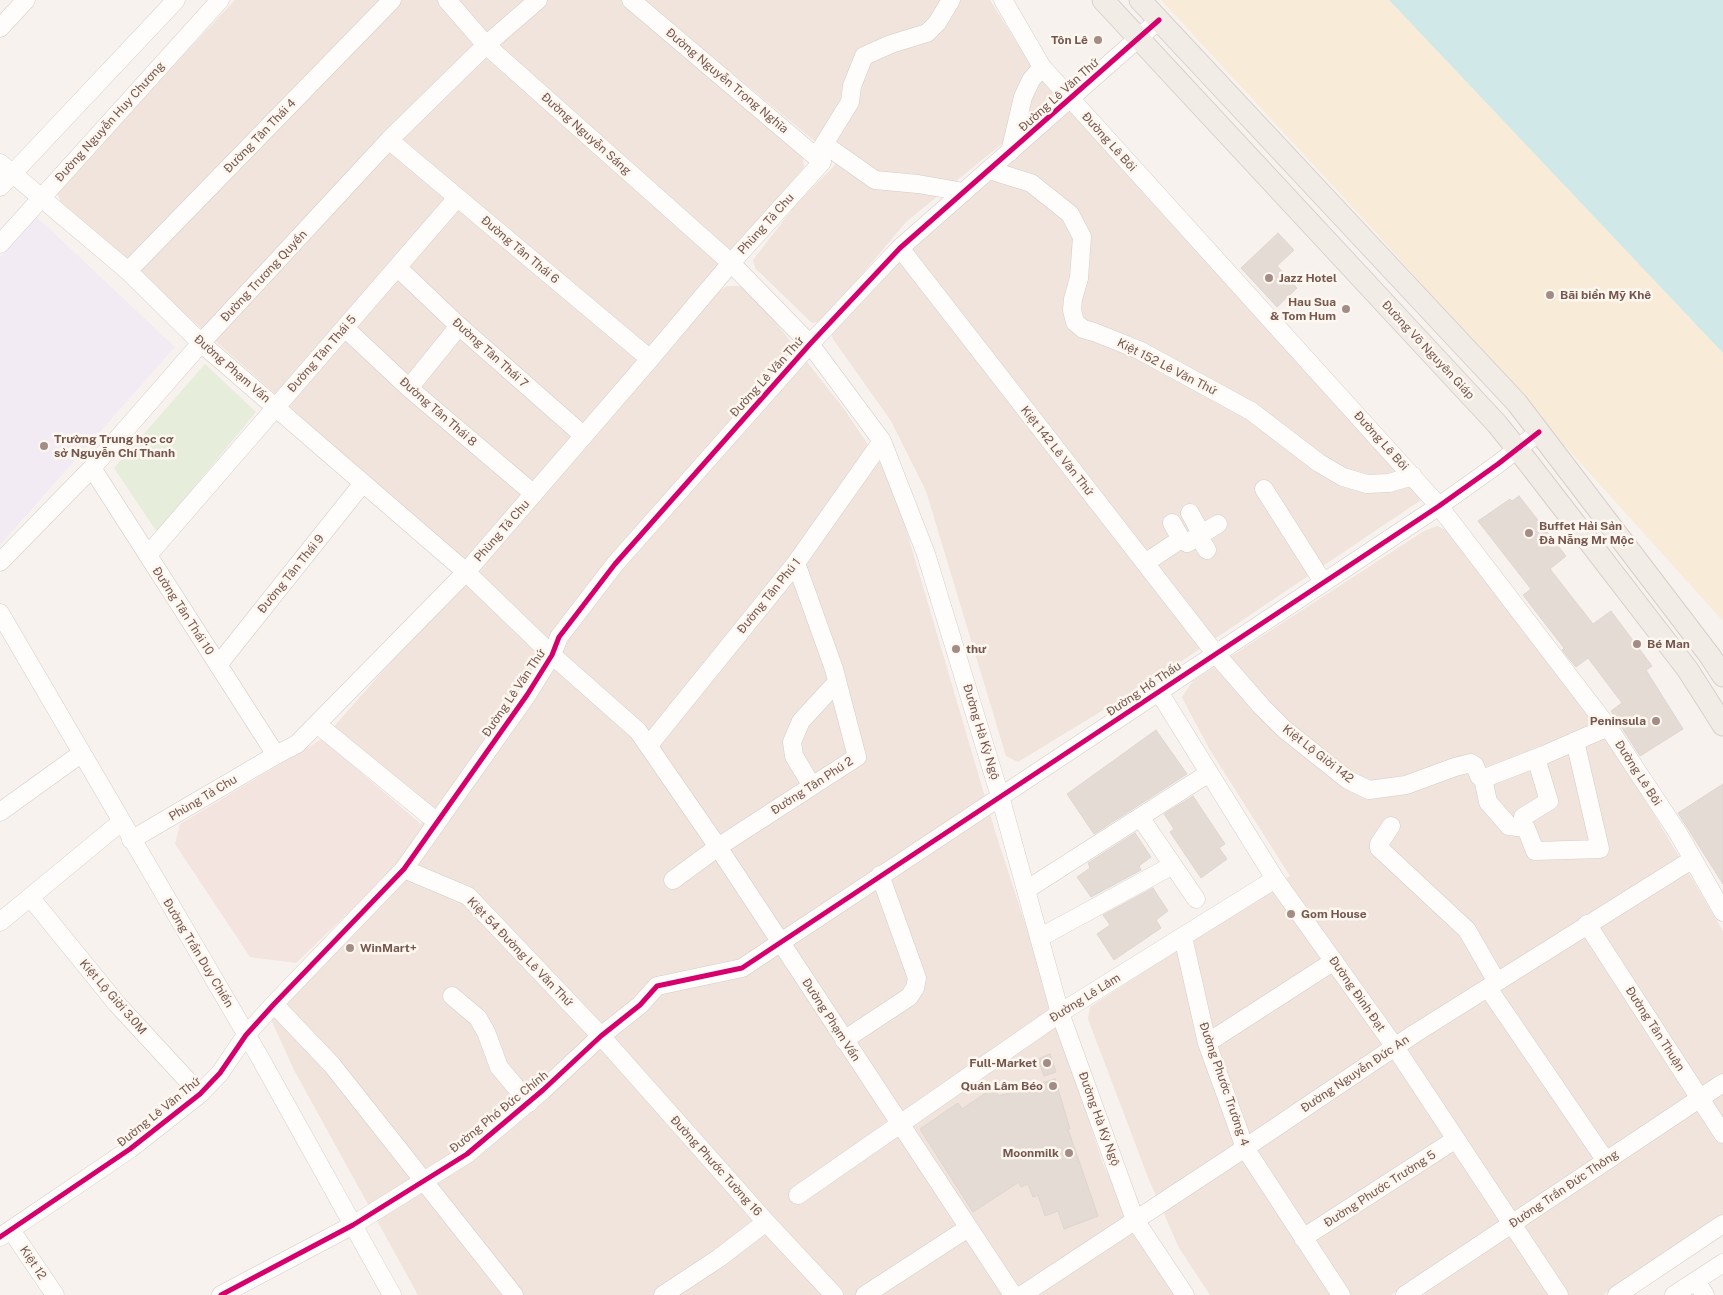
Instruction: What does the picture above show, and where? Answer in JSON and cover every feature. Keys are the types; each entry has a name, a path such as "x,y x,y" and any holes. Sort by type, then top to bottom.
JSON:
{"main road":[{"name":"Đường Võ Nguyên Giáp","path":"1103,0 1497,424 1688,670 1723,726"},
{"path":"1140,0 1518,403 1710,656 1723,676"}],"street":[{"path":"0,28 26,0"},
{"path":"0,187 6,168 176,0"},
{"name":"Đường Nguyễn Huy Chương","path":"0,244 220,0"},
{"name":"Đường Tân Thái 4","path":"128,271 392,0"},
{"name":"Đường Nguyễn Sáng","path":"447,0 486,45 731,263"},
{"name":"Đường Trương Quyền","path":"0,562 92,468 201,343 389,140 486,45 538,0"},
{"name":"Đường Nguyễn Trọng Nghĩa","path":"632,0 821,154 875,180 918,184 964,192"},
{"name":"Phùng Tả Chu","path":"131,840 276,754 297,744 466,572 650,359 821,154 850,102 852,86 864,56 891,44 927,33 938,23 951,0"},
{"name":"Đường Lê Bôi","path":"1003,0 1042,67 1439,506 1608,727 1678,833 1723,912"},
{"name":"Đường Lê Văn Thứ","path":"5,1234 130,1149 200,1094 220,1073 246,1036 274,1004 404,869 527,695 552,656 559,637 615,564 810,344 900,248 1159,20"},
{"path":"1010,152 1023,97 1031,80 1042,67"},
{"name":"Đường Tân Thái 6","path":"389,140 650,359"},
{"name":"Đường Phạm Vấn","path":"6,168 128,271 201,343 466,572 552,656 625,718 649,745 718,847 1013,1295"},
{"name":"Kiệt 152 Lê Văn Thứ","path":"989,170 1032,182 1070,214 1082,237 1079,278 1072,310 1075,322 1083,329 1139,350 1251,411 1319,463 1343,477 1367,484 1389,483 1413,476"},
{"name":"Đường Tân Thái 5","path":"148,555 457,198"},
{"name":"Kiệt 142 Lê Văn Thứ","path":"900,248 1215,653"},
{"name":"Đường Hà Kỳ Ngộ","path":"731,263 810,344 882,441 926,554 1000,796 1060,1013 1135,1220 1185,1295"},
{"name":"Đường Tân Thái 7","path":"397,267 459,326 584,436"},
{"path":"409,388 459,326"},
{"name":"Đường Tân Thái 8","path":"344,328 409,388 534,494"},
{"name":"Đường Hồ Thấu","path":"780,942 1439,506 1539,432"},
{"name":"Đường Tân Phú 1","path":"649,745 796,563 882,441"},
{"name":"Đường Tân Thái 10","path":"92,468 276,754"},
{"name":"Đường Tân Thái 9","path":"218,665 363,483"},
{"path":"1264,489 1323,582"},
{"path":"1190,513 1197,540"},
{"path":"1172,523 1197,540"},
{"path":"1145,563 1197,540 1218,524"},
{"name":"Đường Tân Phú 2","path":"673,880 718,847 857,757 837,682 796,563"},
{"name":"Đường Trần Duy Chiến","path":"0,614 246,1036 392,1295"},
{"name":"Kiệt Lộ Giời 142","path":"1215,653 1262,707 1284,729 1355,784 1369,790 1406,785 1455,766 1471,763 1475,766 1479,776 1483,778"},
{"path":"812,786 794,756 792,742 795,732 802,722 837,682"},
{"name":"Đường Đinh Đạt","path":"1159,692 1276,879 1395,1047 1559,1295"},
{"path":"317,724 437,822"},
{"path":"1575,741 1600,849 1535,851 1526,828 1509,826 1488,802 1483,778 1536,758 1575,741 1608,727"},
{"path":"0,812 82,753"},
{"path":"1523,817 1549,801 1536,758"},
{"path":"1026,890 1209,773"},
{"path":"1140,817 1196,899"},
{"path":"0,922 121,822"},
{"path":"1391,826 1379,844 1379,848 1467,930 1492,985 1606,1161"},
{"name":"Đường Nguyễn Đức An","path":"1022,1295 1395,1047 1587,924 1693,859"},
{"path":"1039,938 1173,865"},
{"name":"Kiệt 54 Đường Lê Văn Thứ","path":"404,869 468,896 601,1036"},
{"path":"844,1040 910,997 915,988 917,978 880,875"},
{"name":"Đường Lê Lâm","path":"798,1195 1060,1013 1276,879"},
{"name":"Kiệt Lộ Giời 3.0M","path":"30,897 117,1004 200,1094"},
{"name":"Đường Tân Thuận","path":"1587,924 1723,1134"},
{"name":"Đường Phước Trường 4","path":"1183,937 1208,1042 1245,1148 1341,1295"},
{"name":"Đường Phó Đức Chính","path":"221,1295 353,1225 467,1154 528,1103 601,1036 640,1005 657,986 742,968 780,942"},
{"path":"1208,1042 1334,961"},
{"path":"452,996 478,1018 486,1032 499,1067 528,1103"},
{"path":"274,1004 332,1065 514,1295"},
{"name":"Đường Phước Tường 16","path":"601,1036 766,1222 834,1295"},
{"name":"Đường Trần Đức Thông","path":"1405,1295 1700,1097 1723,1084"},
{"name":"Đường Phước Trường 5","path":"1303,1238 1456,1140"},
{"path":"663,1295 719,1258 766,1222"},
{"path":"1617,1295 1723,1224"},
{"path":"864,1295 968,1228"},
{"name":"Kiệt 12","path":"5,1234 55,1295"},
{"path":"1674,1295 1700,1288 1723,1263"}],"shaded area":[{"path":"235,0 623,0 802,154 804,167 625,380 471,558 462,560 61,204 58,194 59,187"},
{"path":"643,0 990,0 1020,48 1055,88 1058,95 1047,107 906,222 823,321 812,323 755,268 753,260 798,202 835,165 834,157"},
{"path":"1071,111 1420,493 1421,500 1167,671 1018,762 1006,756 926,491 891,421 833,339 831,333 890,269 1061,113"},
{"name":"Trường Trung học cơ sở Nguyễn Chí Thanh","path":"36,216 175,347 0,545 0,257"},
{"path":"727,286 742,286 769,314 845,410 882,466 899,505 995,831 1103,1164 1145,1248 1175,1295 418,1295 294,1070 264,1004 373,889 433,808 330,731 715,294"},
{"path":"1437,526 1450,532 1601,725 1723,931 1723,1215 1603,1295 1425,1295 1416,1278 1391,1295 1210,1295 1179,1248 1149,1180 1088,1019 1090,1007 1290,876 1210,750 1182,697 1193,681 1424,531"},
{"path":"322,739 421,824 373,889 296,963 250,957 175,844 180,824"}],"green space":[{"path":"205,364 256,412 157,532 114,468"}],"sand":[{"name":"Bãi biển Mỹ Khê","path":"1161,0 1389,0 1723,353 1723,621 1380,237"}],"water":[{"path":"1389,0 1723,0 1723,353"}],"building":[{"name":"Jazz Hotel","path":"1278,233 1294,250 1277,266 1297,288 1277,307 1241,268"},
{"path":"1519,496 1566,556 1550,569 1593,624 1611,611 1652,666 1646,670 1683,729 1640,756 1611,711 1622,703 1588,658 1576,667 1562,650 1564,648 1523,595 1531,589 1478,521 1510,499 1512,501"},
{"path":"1156,730 1187,774 1094,834 1067,794"},
{"path":"1723,784 1723,884 1678,813"},
{"path":"1193,796 1225,844 1219,848 1227,859 1201,878 1170,832 1174,829 1164,814"},
{"path":"1135,833 1151,857 1139,866 1141,870 1091,897 1077,877 1090,868 1088,863"},
{"path":"1153,888 1168,911 1156,920 1161,928 1114,960 1097,934 1110,925 1103,915"},
{"path":"1050,1054 1056,1072 1044,1076 1038,1059"},
{"path":"1055,1079 1070,1129 1068,1129 1098,1216 1064,1229 1058,1211 1045,1216 1038,1195 1033,1197 1028,1184 1021,1187 1019,1182 973,1212 920,1129 958,1103 962,1109 993,1088 999,1096"}],"cycle path":[{"path":"0,1237 130,1149 200,1094 220,1073 246,1035 404,869 527,695 552,655 559,637 615,564 810,344 900,248 1159,20"},
{"path":"221,1295 353,1225 467,1154 543,1090 601,1036 640,1005 657,986 742,968 1439,506 1539,432"}],"place":[{"name":"Tôn Lê","path":"1098,40"},
{"name":"Jazz Hotel","path":"1269,278"},
{"name":"Bãi biển Mỹ Khê","path":"1550,295"},
{"name":"Hau Sua & Tom Hum","path":"1346,309"},
{"name":"Trường Trung học cơ sở Nguyễn Chí Thanh","path":"44,446"},
{"name":"Buffet Hải Sản Đà Nẵng Mr Mộc","path":"1529,533"},
{"name":"Bé Man","path":"1637,644"},
{"name":"thư","path":"956,649"},
{"name":"Peninsula","path":"1656,721"},
{"name":"Gom House","path":"1291,914"},
{"name":"WinMart+","path":"350,948"},
{"name":"Full-Market","path":"1047,1063"},
{"name":"Quán Lâm Béo","path":"1053,1086"},
{"name":"Moonmilk","path":"1069,1153"}]}
